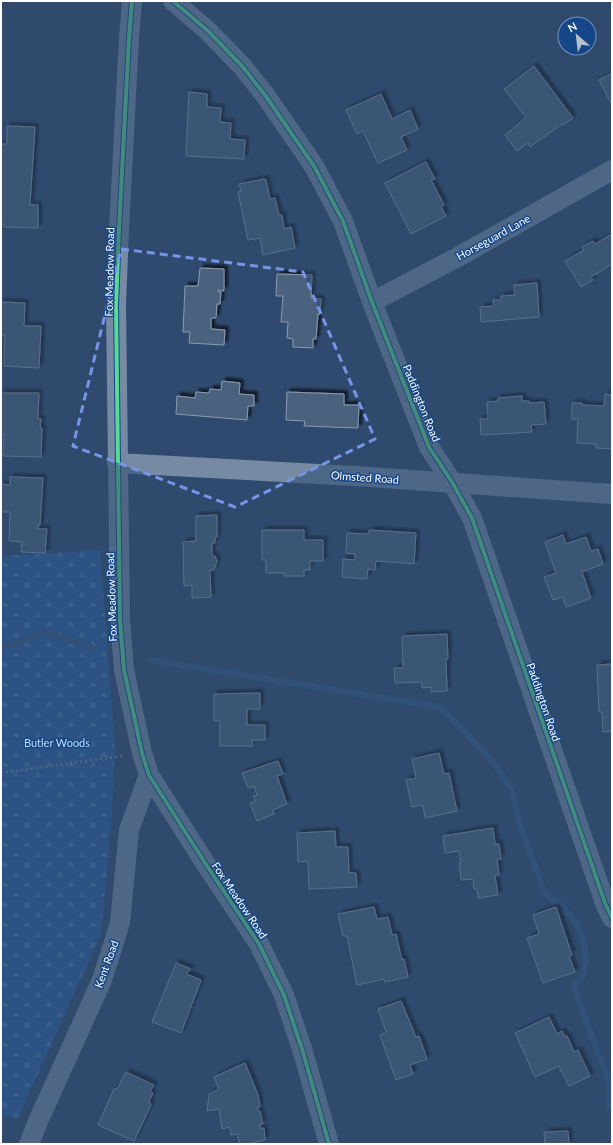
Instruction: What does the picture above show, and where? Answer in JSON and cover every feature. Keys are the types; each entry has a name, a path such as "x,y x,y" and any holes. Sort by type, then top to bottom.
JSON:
{"street":[{"name":"Fox Meadow Road","path":"132,1 128,38 116,305 120,620 124,670 142,753 149,775 259,944 286,1002 303,1052 329,1144"},
{"name":"Paddington Road","path":"173,1 208,31 242,66 265,94 314,166 343,221 372,302 429,447 452,482 472,518 571,806 605,903 612,918"},
{"name":"Horseguard Lane","path":"372,302 458,257 612,170"},
{"name":"Olmsted Road","path":"117,463 452,482 612,494"},
{"name":"Kent Road","path":"29,1144 39,1118 102,980 120,923 129,830 149,775"}],"path":[{"path":"1,773 142,753"}],"highlighted area":[{"path":"121,249 303,272 375,439 235,507 73,446"}],"green space":[{"name":"Butler Woods","path":"100,550 115,750 111,825 101,934 18,1118 1,1116 1,556"}],"building":[{"path":"534,66 573,118 530,147 528,143 517,151 505,135 526,117 504,89"},
{"path":"612,73 612,102 611,103 599,80"},
{"path":"189,92 207,94 207,107 221,108 220,122 231,123 230,139 245,140 244,159 186,156"},
{"path":"381,94 392,119 410,110 418,129 401,137 407,150 378,163 363,131 357,134 346,110"},
{"path":"7,126 35,127 30,205 38,205 38,228 4,227 4,224 1,224 1,144 7,144"},
{"path":"426,162 435,179 431,180 444,205 441,207 446,216 411,234 385,183"},
{"path":"264,179 266,180 270,199 275,198 279,215 282,215 284,229 291,227 295,248 263,255 260,238 248,240 238,192 241,191 239,184"},
{"path":"612,234 612,264 591,277 593,280 581,287 565,261 584,250 582,247 593,241 595,244"},
{"path":"200,268 224,269 224,291 218,290 218,292 221,292 220,304 217,304 216,318 211,318 211,329 225,330 224,345 189,343 190,332 183,332 185,286 198,286"},
{"path":"277,274 312,275 311,298 321,299 316,339 313,339 313,348 293,347 293,339 287,338 288,322 281,322 283,296 276,296"},
{"path":"537,283 539,317 481,322 480,307 494,306 493,300 501,300 501,296 515,295 514,285"},
{"path":"1,302 25,303 24,326 41,326 39,368 4,366 5,335 1,335"},
{"path":"222,381 240,383 239,394 254,395 254,406 248,406 247,420 176,414 177,396 195,398 196,392 209,393 210,389 221,390"},
{"path":"287,392 344,394 344,405 359,405 358,428 304,426 305,421 286,420"},
{"path":"1,393 39,393 38,419 41,419 40,428 42,428 41,457 3,456 4,434 1,434"},
{"path":"605,394 612,395 612,449 596,448 596,444 577,443 578,419 572,419 572,403 604,406"},
{"path":"522,396 522,401 529,401 529,403 544,402 546,424 531,425 532,432 481,435 480,419 488,419 487,402 498,401 498,398"},
{"path":"10,477 43,478 40,525 38,525 38,529 47,529 45,553 21,552 22,542 9,541 10,512 1,512 1,484 10,485"},
{"path":"217,515 217,537 215,537 215,543 212,543 212,555 215,556 217,561 214,570 210,570 211,597 192,598 192,585 184,586 183,542 196,541 196,516"},
{"path":"262,530 304,530 304,540 323,540 323,561 310,561 310,570 304,570 304,576 284,576 285,573 266,573 266,560 262,560"},
{"path":"369,530 416,533 414,564 376,561 375,570 368,569 367,579 342,577 343,559 355,560 355,554 346,553 347,533 368,534"},
{"path":"563,535 566,544 586,537 591,551 598,549 603,564 582,572 591,598 566,607 563,597 553,600 544,577 556,573 545,542"},
{"path":"447,634 447,691 431,692 431,687 422,688 422,682 395,683 394,668 403,668 402,636"},
{"path":"612,664 612,731 603,732 602,712 599,712 597,665"},
{"path":"260,693 260,709 247,709 247,725 265,725 265,740 252,740 252,746 220,746 220,721 214,721 214,694"},
{"path":"439,753 444,774 449,773 457,811 425,818 423,805 412,807 406,780 416,778 412,759"},
{"path":"278,761 283,774 277,776 287,804 273,810 274,814 257,821 250,803 255,801 253,796 257,795 254,786 248,788 242,773"},
{"path":"493,828 495,844 499,844 501,859 497,859 499,875 495,876 498,895 478,898 477,889 474,889 473,879 461,880 459,851 445,853 443,836"},
{"path":"335,831 336,847 348,847 349,873 356,873 357,887 309,889 308,861 298,862 297,833"},
{"path":"374,907 377,919 388,917 392,935 396,934 402,960 404,959 408,977 385,982 384,979 357,985 347,936 343,936 338,914"},
{"path":"556,907 572,955 569,956 575,972 543,983 527,938 539,934 533,915"},
{"path":"176,963 191,969 186,974 201,980 181,1033 152,1022"},
{"path":"401,1001 416,1037 419,1036 427,1059 410,1065 413,1074 396,1080 380,1035 386,1032 378,1009"},
{"path":"549,1017 557,1034 562,1031 565,1037 567,1036 574,1052 578,1050 590,1076 569,1086 559,1066 535,1077 515,1033"},
{"path":"245,1063 258,1095 260,1107 257,1107 258,1111 260,1111 263,1124 260,1124 261,1129 264,1128 265,1140 240,1144 237,1134 231,1135 230,1127 222,1129 219,1109 207,1111 209,1094 219,1089 214,1077"},
{"path":"126,1072 154,1085 150,1091 153,1093 149,1101 151,1105 134,1141 98,1125 114,1089 118,1088"},
{"path":"568,1131 569,1144 545,1144 544,1132"}],"waterway":[{"path":"1,645 16,644 43,632 95,649"},
{"path":"150,660 440,707 461,727 496,766 511,789 518,817 544,892 562,905 576,923 584,943 586,959 583,977 576,982 574,987 610,1086 609,1106"}],"cycle path":[{"path":"132,1 116,305 120,620 124,670 142,753 149,775 259,944 284,995 303,1052 329,1144"},
{"path":"173,1 208,31 242,66 265,95 314,166 343,221 372,302 429,447 452,482 472,518 605,903 612,918"}]}
